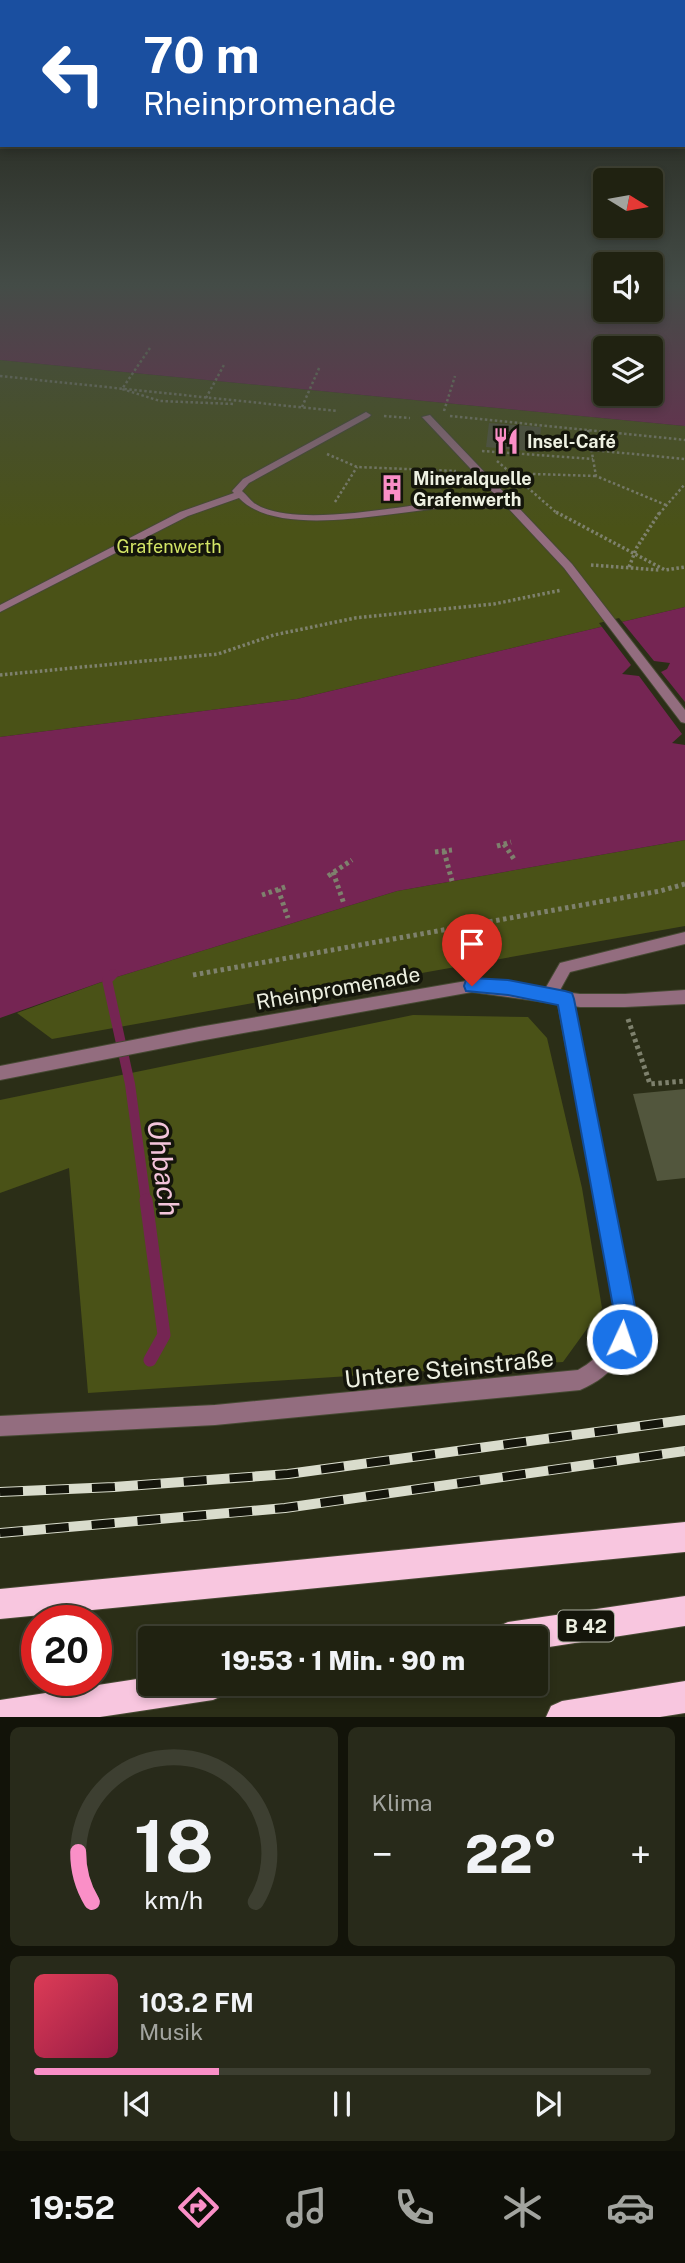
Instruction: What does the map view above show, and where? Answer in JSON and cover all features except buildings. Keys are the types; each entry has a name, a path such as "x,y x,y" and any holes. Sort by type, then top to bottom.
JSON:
{"highway":[{"path":"0,1604 685,1537"},
{"name":"B 42","path":"548,1632 685,1611"},
{"path":"0,1716 138,1695"},
{"path":"562,1717 685,1697"}],"street":[{"path":"366,415 246,481 237,491 239,495 253,508 272,514 326,516 444,505 513,505"},
{"path":"427,417 567,564 685,719"},
{"path":"0,609 184,514 239,495"},
{"path":"557,998 565,967 685,938"},
{"name":"Rheinpromenade","path":"0,1073 199,1034 472,986 508,987 557,998 622,1001 685,997"},
{"name":"Untere Steinstraße","path":"0,1426 215,1415 580,1380 603,1368 622,1339 625,1312 557,998"}],"path":[{"path":"122,389 136,368"},
{"path":"206,398 222,368"},
{"path":"302,407 319,368"},
{"path":"0,376 366,415 443,415 685,440"},
{"path":"446,404 455,376"},
{"path":"122,389 131,395 162,401 246,402"},
{"path":"588,430 596,476"},
{"path":"307,446 357,467 479,472"},
{"path":"457,449 593,459"},
{"path":"592,450 685,459"},
{"path":"326,516 357,467"},
{"path":"664,570 562,518 509,473 596,476 666,505"},
{"path":"629,567 632,556 666,505 684,486"},
{"path":"567,564 664,570 685,567"},
{"path":"0,675 218,654 274,635 355,618 494,604 562,590"},
{"path":"497,846 511,842"},
{"path":"504,844 514,859"},
{"path":"444,850 452,881"},
{"path":"435,852 452,850"},
{"path":"344,904 330,874 352,860"},
{"path":"193,975 660,891 685,884"},
{"path":"262,895 288,886"},
{"path":"278,889 288,918"},
{"path":"622,1001 650,1084 685,1081"}],"green space":[{"name":"Grafenwerth","path":"0,368 84,368 685,426 685,607 297,699 0,737"},
{"path":"685,840 685,926 52,1039 17,1013 107,980 397,891"},
{"path":"413,1015 528,1017 547,1038 582,1188 602,1308 563,1362 88,1393 69,1168 0,1193 0,1100"}],"shaded area":[{"path":"84,368 593,368 593,406 663,406 663,368 685,368 685,426"},
{"path":"685,607 685,840 397,891 107,980 0,1018 0,737 297,699"}],"pier":[{"path":"619,618 654,661 670,663 667,669 661,672 685,702 685,745 672,743 682,734 639,676 622,674 631,665 599,623"}],"waterway":[{"name":"Ohbach","path":"113,974 107,980 130,1084 146,1202"},
{"name":"Ohbach","path":"146,1200 164,1335 150,1360"}],"railway":[{"path":"0,1492 114,1487 288,1474 685,1420"},
{"path":"0,1533 285,1508 685,1451"}],"place":[{"name":"Insel-Café","path":"506,441"},
{"name":"Mineralquelle Grafenwerth","path":"392,488"}],"route":[{"path":"472,986 508,987 565,999 573,1052 625,1312 622,1339"}]}
